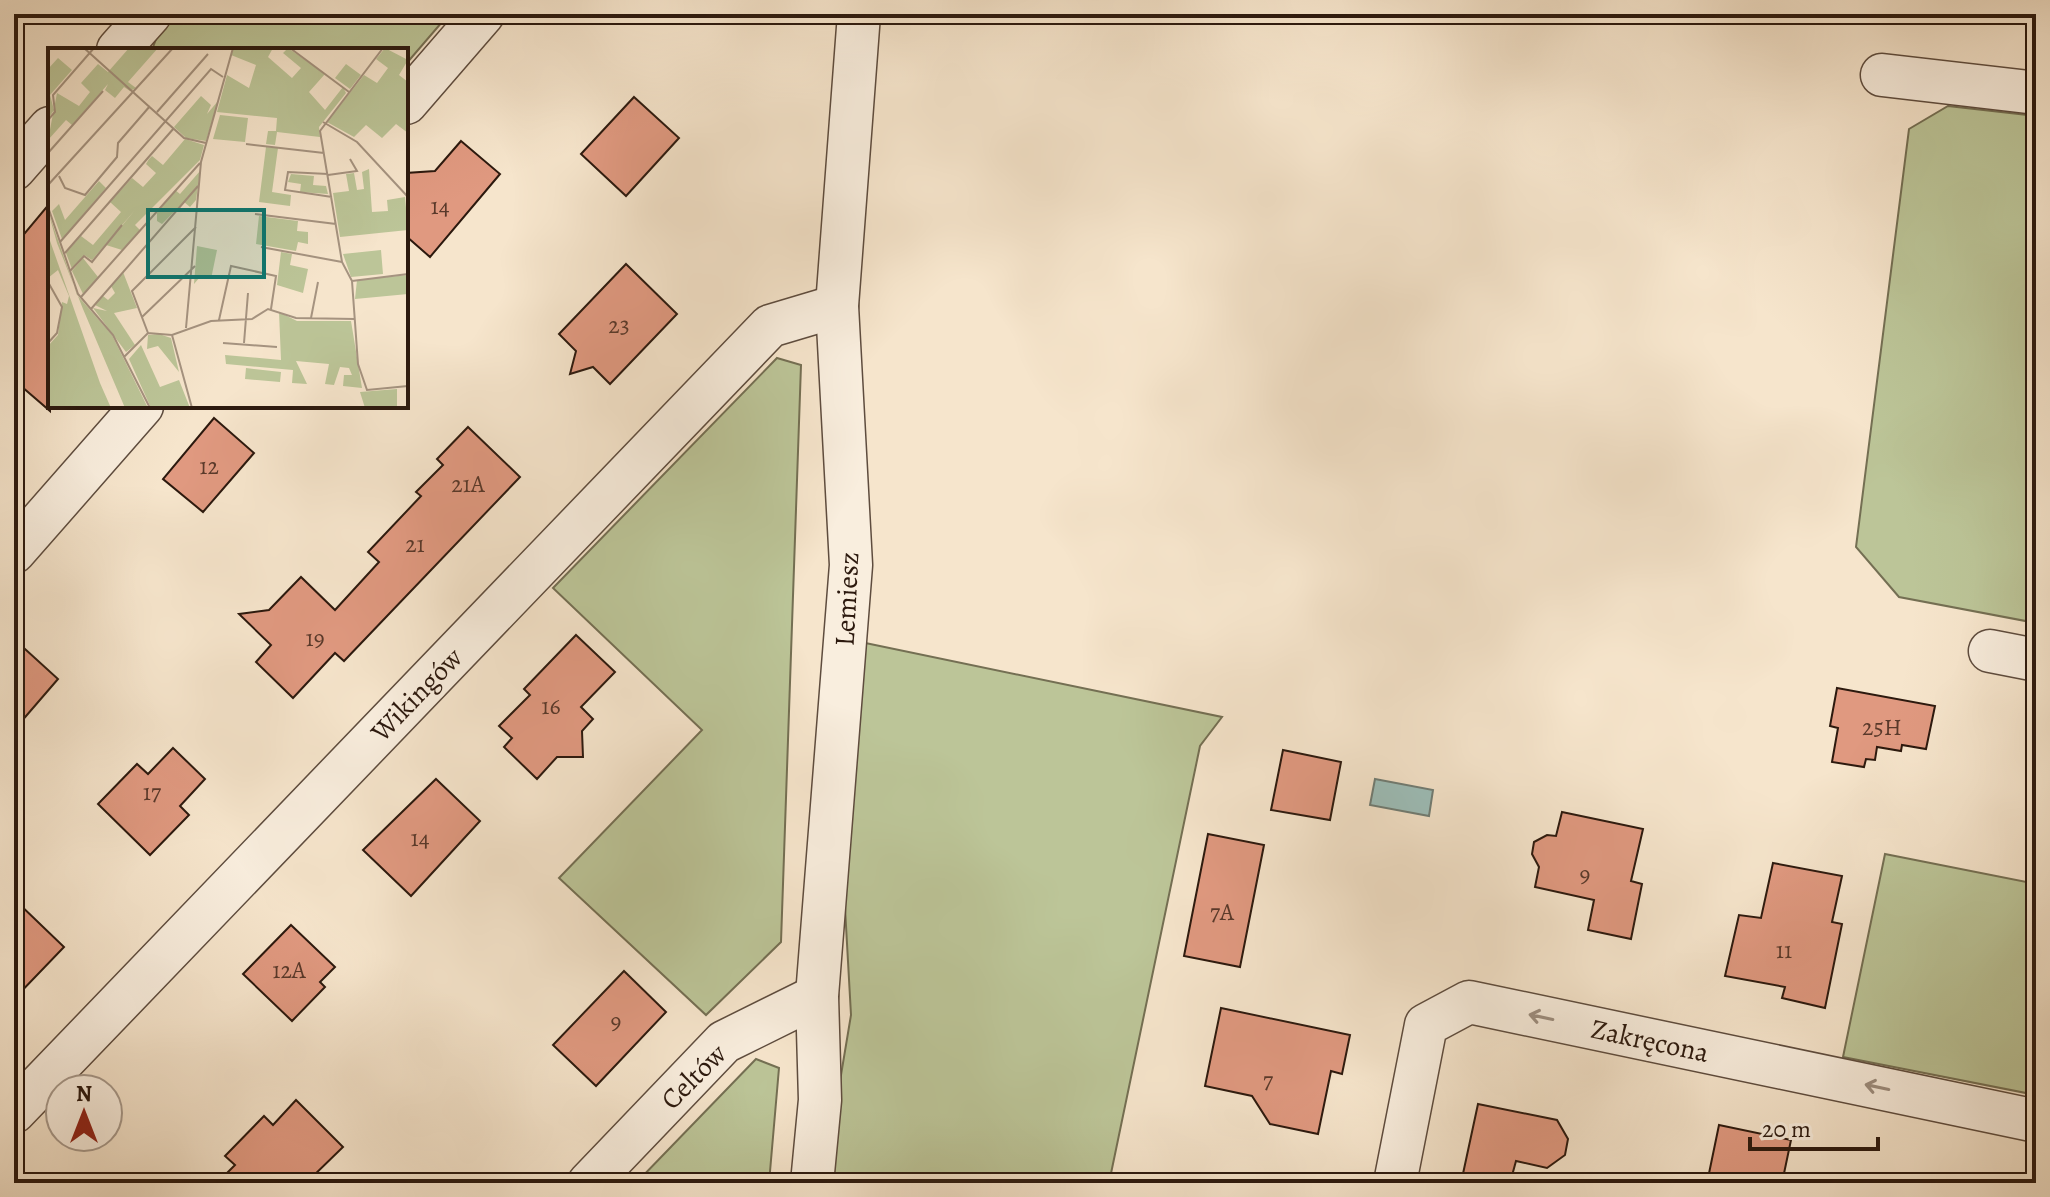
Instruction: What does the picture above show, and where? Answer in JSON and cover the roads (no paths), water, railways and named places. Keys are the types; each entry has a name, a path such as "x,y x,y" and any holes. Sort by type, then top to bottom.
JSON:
{"street":[{"path":"120,48 150,14"},
{"path":"408,101 483,14"},
{"name":"Lemiesz","path":"812,1183 820,1100 817,996 851,565 837,306 859,14"},
{"path":"1882,75 2036,93"},
{"path":"14,169 48,130"},
{"name":"Wikingów","path":"14,1112 770,326 837,306"},
{"path":"14,552 140,408"},
{"path":"1990,651 2036,660"},
{"name":"Celtów","path":"589,1183 724,1042 817,996"},
{"name":"Zakręcona","path":"1395,1183 1426,1025 1469,1002 2036,1121"}],"water":[{"path":"1375,779 1433,790 1429,816 1370,805"}]}
